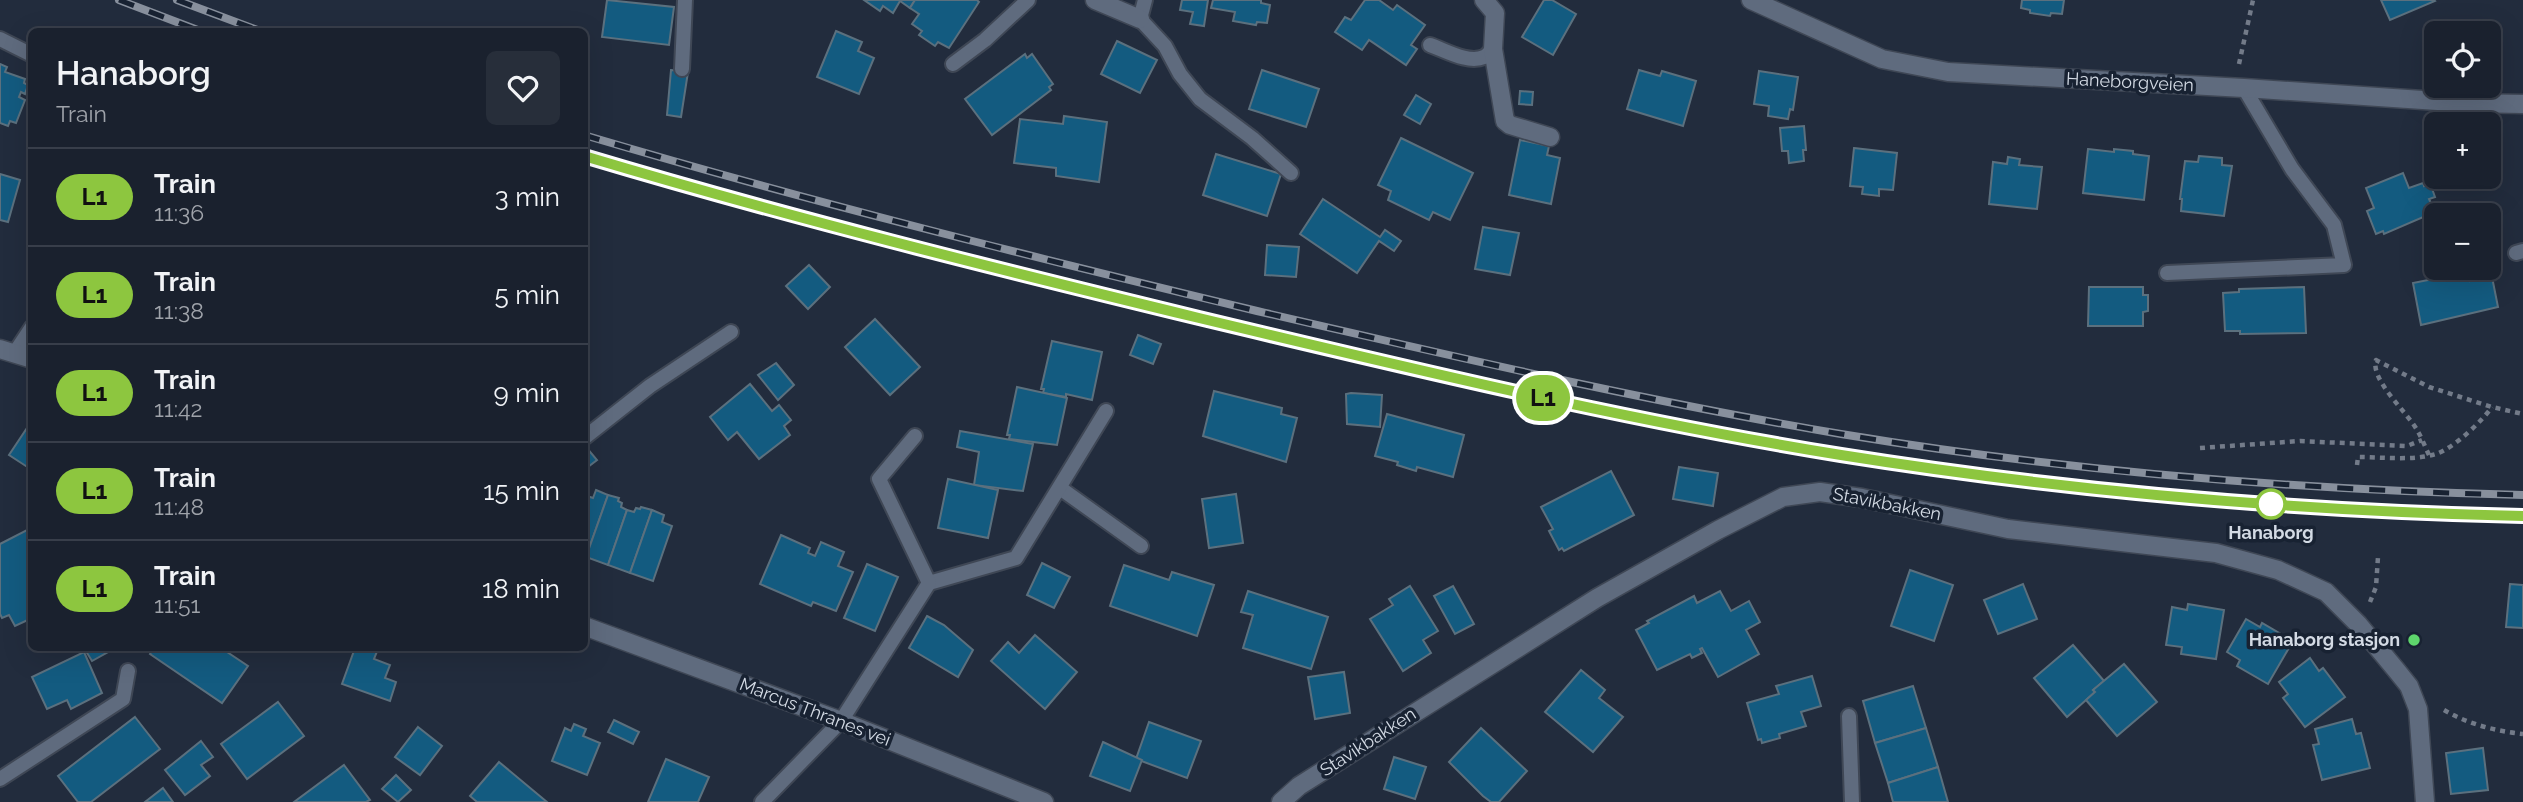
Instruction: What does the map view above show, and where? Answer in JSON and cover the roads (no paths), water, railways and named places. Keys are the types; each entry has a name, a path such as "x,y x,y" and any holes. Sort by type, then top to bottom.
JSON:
{"street":[{"path":"1095,0 1140,19"},
{"path":"1484,0 1495,13 1493,48 1505,121 1550,137"},
{"name":"Haneborgveien","path":"1751,0 1882,59 1948,72 2467,103 2523,104"},
{"name":"Stavikbakken","path":"1281,802 1299,786 1597,598 1783,497 1821,492 2008,529 2217,554 2278,570 2326,592 2358,624 2409,686 2418,709 2425,802"},
{"name":"Marcus Thranes vei","path":"588,627 841,721 1044,802"}],"lane":[{"path":"682,69 685,0"},
{"path":"953,64 985,40 1028,0"},
{"path":"1144,0 1140,19 1165,46 1180,74 1200,99 1252,138 1291,173"},
{"path":"0,39 28,53"},
{"path":"1430,45 1462,57 1475,58 1484,57 1493,48"},
{"path":"2166,273 2344,265 2334,225 2292,169 2244,88"},
{"path":"588,435 650,386 731,332"},
{"path":"15,354 28,333"},
{"path":"762,802 841,721 929,583 1016,558 1106,411"},
{"path":"915,436 879,479 929,583"},
{"path":"1060,488 1140,546"},
{"path":"0,779 122,699 128,671"},
{"path":"1849,716 1852,802"}],"railway":[{"path":"119,0 192,28"},
{"path":"177,0 252,28"},
{"path":"588,136 836,205 1173,291 1548,377 1768,421 1926,447 2096,468 2352,489 2523,495"},
{"path":"588,157 986,265 1366,358 1504,390 1782,445 1966,474 2151,495 2337,509 2523,516"}],"train":[{"name":"L1","path":"588,157 736,200 1141,304 1544,398 1779,445 1967,474 2154,495 2338,509 2523,516"}],"place":[{"name":"Hanaborg","path":"2271,504"},
{"name":"Hanaborg stasjon","path":"2414,640"}]}
